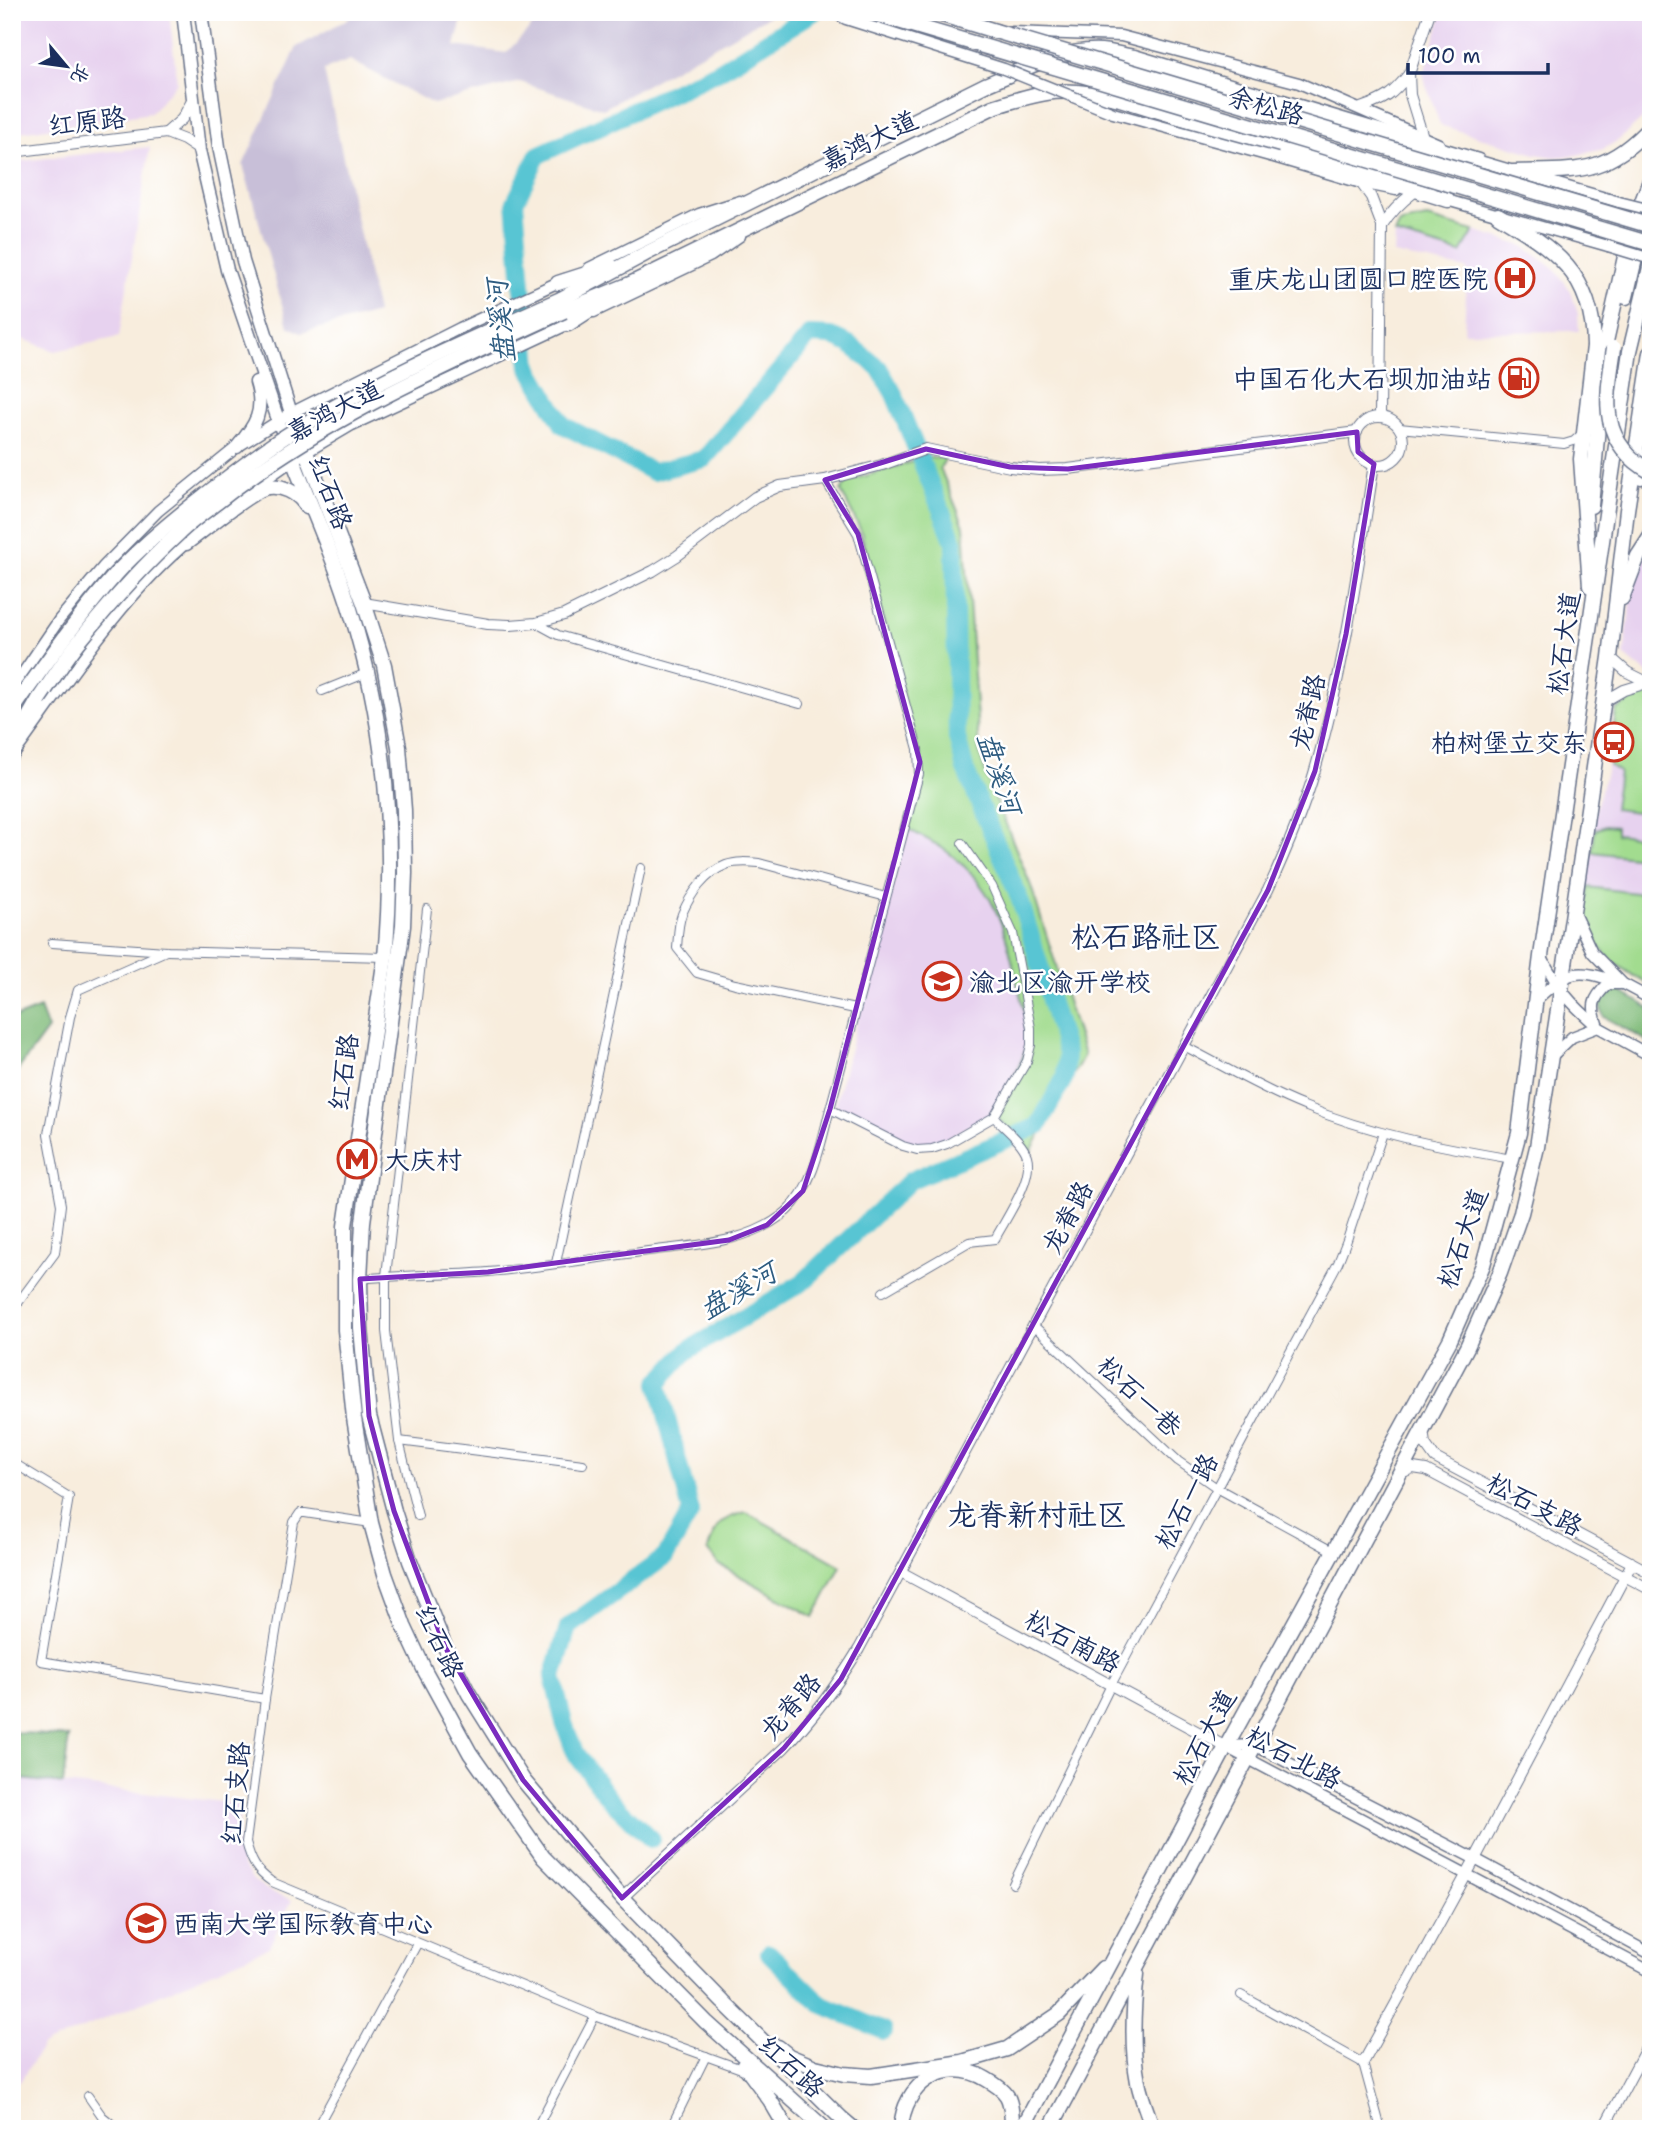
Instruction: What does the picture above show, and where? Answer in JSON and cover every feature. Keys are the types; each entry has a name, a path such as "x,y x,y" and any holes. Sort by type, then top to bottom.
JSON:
{"highway":[{"name":"余松路","path":"868,12 1651,244"},
{"name":"余松路","path":"933,12 1651,226"},
{"name":"嘉鸿大道","path":"12,711 19,691 117,573 172,521 288,435 338,405 465,342 564,312 645,254 985,85 1037,63 1080,52 1103,51 1134,57 1478,161"},
{"name":"嘉鸿大道","path":"12,746 39,699 81,639 128,584 180,531 236,487 294,447 470,354 630,284 993,107 1035,93 1063,90 1089,92 1120,99 1448,200"},
{"path":"1513,172 1580,170 1600,165 1626,149 1651,126"},
{"path":"1589,572 1591,506 1605,346 1631,230 1651,178"},
{"path":"1651,209 1641,233 1608,383 1608,412 1615,438 1629,458 1651,472"},
{"path":"1498,215 1549,247 1564,261 1584,293 1593,328 1594,346 1581,459 1591,625"},
{"path":"558,283 645,254"},
{"name":"松石大道","path":"1022,2129 1226,1746 1450,1340 1483,1265 1519,1133 1541,956 1630,351 1651,261"},
{"name":"松石大道","path":"1050,2129 1467,1347 1513,1237 1537,1146 1551,1057 1651,354"},
{"name":"红石路","path":"291,413 299,456 317,523 350,608 367,673 382,750 389,811 388,926 385,957 345,1226 345,1330 354,1418 371,1523 385,1574 404,1626 425,1671 470,1754 542,1857 706,2022 824,2129"},
{"path":"1627,510 1651,449"},
{"name":"红石路","path":"299,456 365,603 384,665 399,747 404,810 403,926 363,1222 360,1279 361,1328 369,1416 410,1561 445,1647 469,1694 523,1780 622,1898 723,2002 854,2129"},
{"path":"186,543 247,498 266,488 276,487 296,494 317,523"},
{"path":"1612,629 1638,556 1651,536"},
{"path":"723,2002 789,2056 815,2067 844,2074 871,2076 962,2062 1007,2049 1059,2014 1116,1954"},
{"path":"1137,1965 1133,2013 1135,2054 1138,2083 1153,2129"},
{"path":"706,2022 749,2072 787,2129"},
{"path":"901,2129 905,2104 915,2089 929,2077 942,2072 959,2071 976,2074 994,2084 1008,2097 1012,2129"}],"main road":[{"name":"红石路","path":"183,12 199,150 227,271 277,421 299,456"},
{"name":"红石路","path":"201,12 219,147 245,267 291,413"},
{"path":"833,12 846,19 1004,69 1113,113 1361,183 1448,200 1651,261"},
{"path":"995,31 1121,36 1299,83 1478,161 1651,209"},
{"name":"嘉鸿大道","path":"19,691 59,620 104,566 158,511 237,447 291,413 460,328 699,214 766,193"},
{"name":"嘉鸿大道","path":"12,757 98,639 135,594 186,543 243,495 299,456 352,425 477,366 564,312 711,256 766,218"},
{"path":"237,447 257,419 260,402 245,347 238,303"},
{"path":"218,462 235,459 248,468 250,482 243,495"},
{"path":"1573,912 1592,952 1623,984"},
{"path":"1541,956 1575,1008 1598,1027 1651,1056"},
{"path":"1536,1000 1560,983 1590,972 1623,984 1651,999"},
{"path":"1598,1027 1593,1011 1596,995 1608,984 1623,984"},
{"path":"1551,1057 1572,1037 1598,1027"},
{"name":"松石北路","path":"1226,1746 1251,1752 1475,1859 1651,1954"},
{"name":"松石北路","path":"1251,1752 1651,1972"}],"street":[{"path":"1361,108 1381,101 1393,93 1409,74 1430,12"},
{"path":"1409,74 1410,95 1423,137"},
{"path":"192,101 182,119 166,133 199,150"},
{"name":"红原路","path":"12,152 166,133"},
{"path":"1361,183 1371,197 1382,226 1380,417"},
{"path":"1382,226 1400,202 1413,193"},
{"path":"1380,417 1399,428 1402,435 1400,451 1389,463 1374,464 1362,458 1356,446 1357,432 1366,421 1380,417"},
{"path":"1399,428 1564,444 1574,441 1584,432"},
{"path":"365,603 488,624 536,623 564,615 653,571 677,556 755,496 780,486 825,480 882,465 926,449 1010,467 1068,469 1357,432"},
{"path":"1564,444 1574,450 1581,459"},
{"name":"龙脊路","path":"622,1898 806,1726 853,1659 1268,890 1293,835 1315,771 1346,634 1374,464"},
{"path":"360,1279 488,1272 729,1240 767,1225 788,1210 803,1191 815,1165 919,774 918,749 858,534 825,480"},
{"path":"536,623 558,635 800,704"},
{"path":"1610,657 1627,672 1649,683"},
{"path":"322,691 367,673"},
{"path":"1603,702 1624,690 1649,683"},
{"path":"830,1109 903,1146 917,1150 932,1149 947,1144 994,1117 1027,1061 1031,1028 1013,933 992,886 961,843"},
{"path":"855,1009 735,984 697,973 677,948 681,916 697,887 713,872 726,865 741,862 759,863 886,897"},
{"path":"556,1263 641,868"},
{"path":"418,1516 399,1441 386,1331 386,1276 427,909"},
{"path":"52,943 166,951 385,957"},
{"path":"12,1311 55,1253 61,1205 48,1134 70,1017 78,990 166,951"},
{"path":"1184,1046 1303,1106 1383,1133 1512,1159"},
{"path":"883,1292 969,1242 995,1239 1026,1180 1027,1156 994,1117"},
{"name":"松石一路","path":"1013,1884 1111,1685 1338,1263 1383,1133"},
{"name":"松石一巷","path":"1033,1325 1178,1461 1217,1488 1334,1552"},
{"name":"松石支路","path":"1422,1428 1425,1444 1435,1458 1651,1573"},
{"path":"399,1441 583,1464"},
{"path":"12,1462 69,1497 41,1661 265,1699"},
{"name":"松石支路","path":"1397,1475 1413,1468 1426,1470 1651,1590"},
{"name":"红石支路","path":"371,1523 305,1513 296,1517 265,1699 246,1842 250,1859 259,1873 272,1882 417,1944 595,2016 749,2072"},
{"path":"1381,2129 1363,2063 1468,1873 1632,1563"},
{"name":"松石南路","path":"901,1572 1226,1746"},
{"path":"316,2129 417,1944"},
{"path":"1241,1995 1363,2063"},
{"path":"553,2129 538,2126 595,2016"},
{"path":"1603,2129 1651,2039"},
{"path":"670,2129 706,2056"},
{"path":"88,2096 102,2116 118,2129"}],"highlighted area":[{"path":"1357,432 1358,452 1374,464 1346,634 1315,771 1268,890 841,1679 784,1748 622,1898 523,1780 445,1647 394,1511 369,1416 360,1279 488,1272 729,1240 767,1225 803,1191 830,1109 920,762 858,534 825,480 926,449 1010,467 1068,469"}],"shaded area":[{"path":"12,12 169,12 177,82 151,113 12,133"},
{"path":"353,12 464,12 455,46 506,53 546,12 776,12 603,109 520,82 433,104 350,60 324,70 377,313 301,333 288,326 243,165 297,47 351,17"},
{"path":"1443,12 1651,12 1651,107 1620,139 1604,149 1572,156 1535,154 1440,125 1423,76"},
{"path":"150,147 119,337 55,351 12,335 12,162"},
{"name":"重庆龙山团圆口腔医院","path":"1474,231 1523,246 1554,268 1571,291 1578,314 1579,331 1464,332 1467,269 1394,254 1395,234 1461,253"},
{"path":"1651,550 1651,677 1624,655 1633,587"},
{"path":"1643,690 1651,691 1651,943 1583,905 1596,808 1607,768 1614,710"},
{"name":"渝北区渝开学校","path":"908,829 944,850 973,874 986,890 1006,934 1027,1028 1027,1044 1022,1060 992,1113 930,1145 905,1141 835,1105"},
{"name":"西南大学国际教育中心","path":"12,1778 240,1804 237,1845 242,1865 253,1880 269,1891 292,1900 269,1947 42,2046 20,2082 12,2080"}],"green space":[{"path":"1427,218 1474,231 1461,253 1395,234 1402,223"},
{"path":"928,457 946,458 940,468 964,526 979,750 986,775 1031,886 1084,1055 1031,1151 992,1113 1020,1064 1027,1038 1025,1014 1008,943 995,909 975,878 945,850 908,829 922,776 861,531 841,491 848,481"},
{"path":"1644,692 1651,693 1651,782 1648,805 1651,808 1651,859 1592,852 1595,830 1605,826 1616,827 1616,834 1642,837 1645,813 1614,809 1619,772 1609,765 1616,710"},
{"path":"1588,887 1651,895 1651,986 1615,963 1597,944 1586,920 1583,905 1586,906"},
{"path":"1620,991 1651,1009 1651,1043 1604,1017 1600,1006 1607,992"},
{"path":"40,1008 48,1029 12,1078 12,1019"},
{"path":"746,1512 841,1566 814,1617 718,1564 708,1550 716,1529 724,1520"},
{"path":"12,1732 69,1737 63,1784 12,1778"}],"waterway":[{"name":"盘溪河","path":"651,1839 610,1800 575,1753 564,1723 553,1677 568,1627 665,1557 691,1512 658,1383 687,1351 803,1282 911,1180 1038,1126 1065,1077 1066,1053 1020,900 965,769 957,737 954,542 894,394 879,368 849,344 831,336 810,335 704,459 653,472 563,425 529,367 515,202 538,155 719,71 814,12"},
{"name":"盘溪河","path":"769,1953 821,2004 884,2031"}],"place":[{"name":"重庆龙山团圆口腔医院","path":"1515,278"},
{"name":"中国石化大石坝加油站","path":"1519,378"},
{"name":"柏树堡立交东","path":"1614,742"},
{"name":"渝北区渝开学校","path":"942,981"},
{"name":"大庆村","path":"357,1159"},
{"name":"西南大学国际教育中心","path":"146,1923"}],"district":[{"name":"松石路社区","path":"1146,936"},
{"name":"龙脊新村社区","path":"1037,1514"}]}
